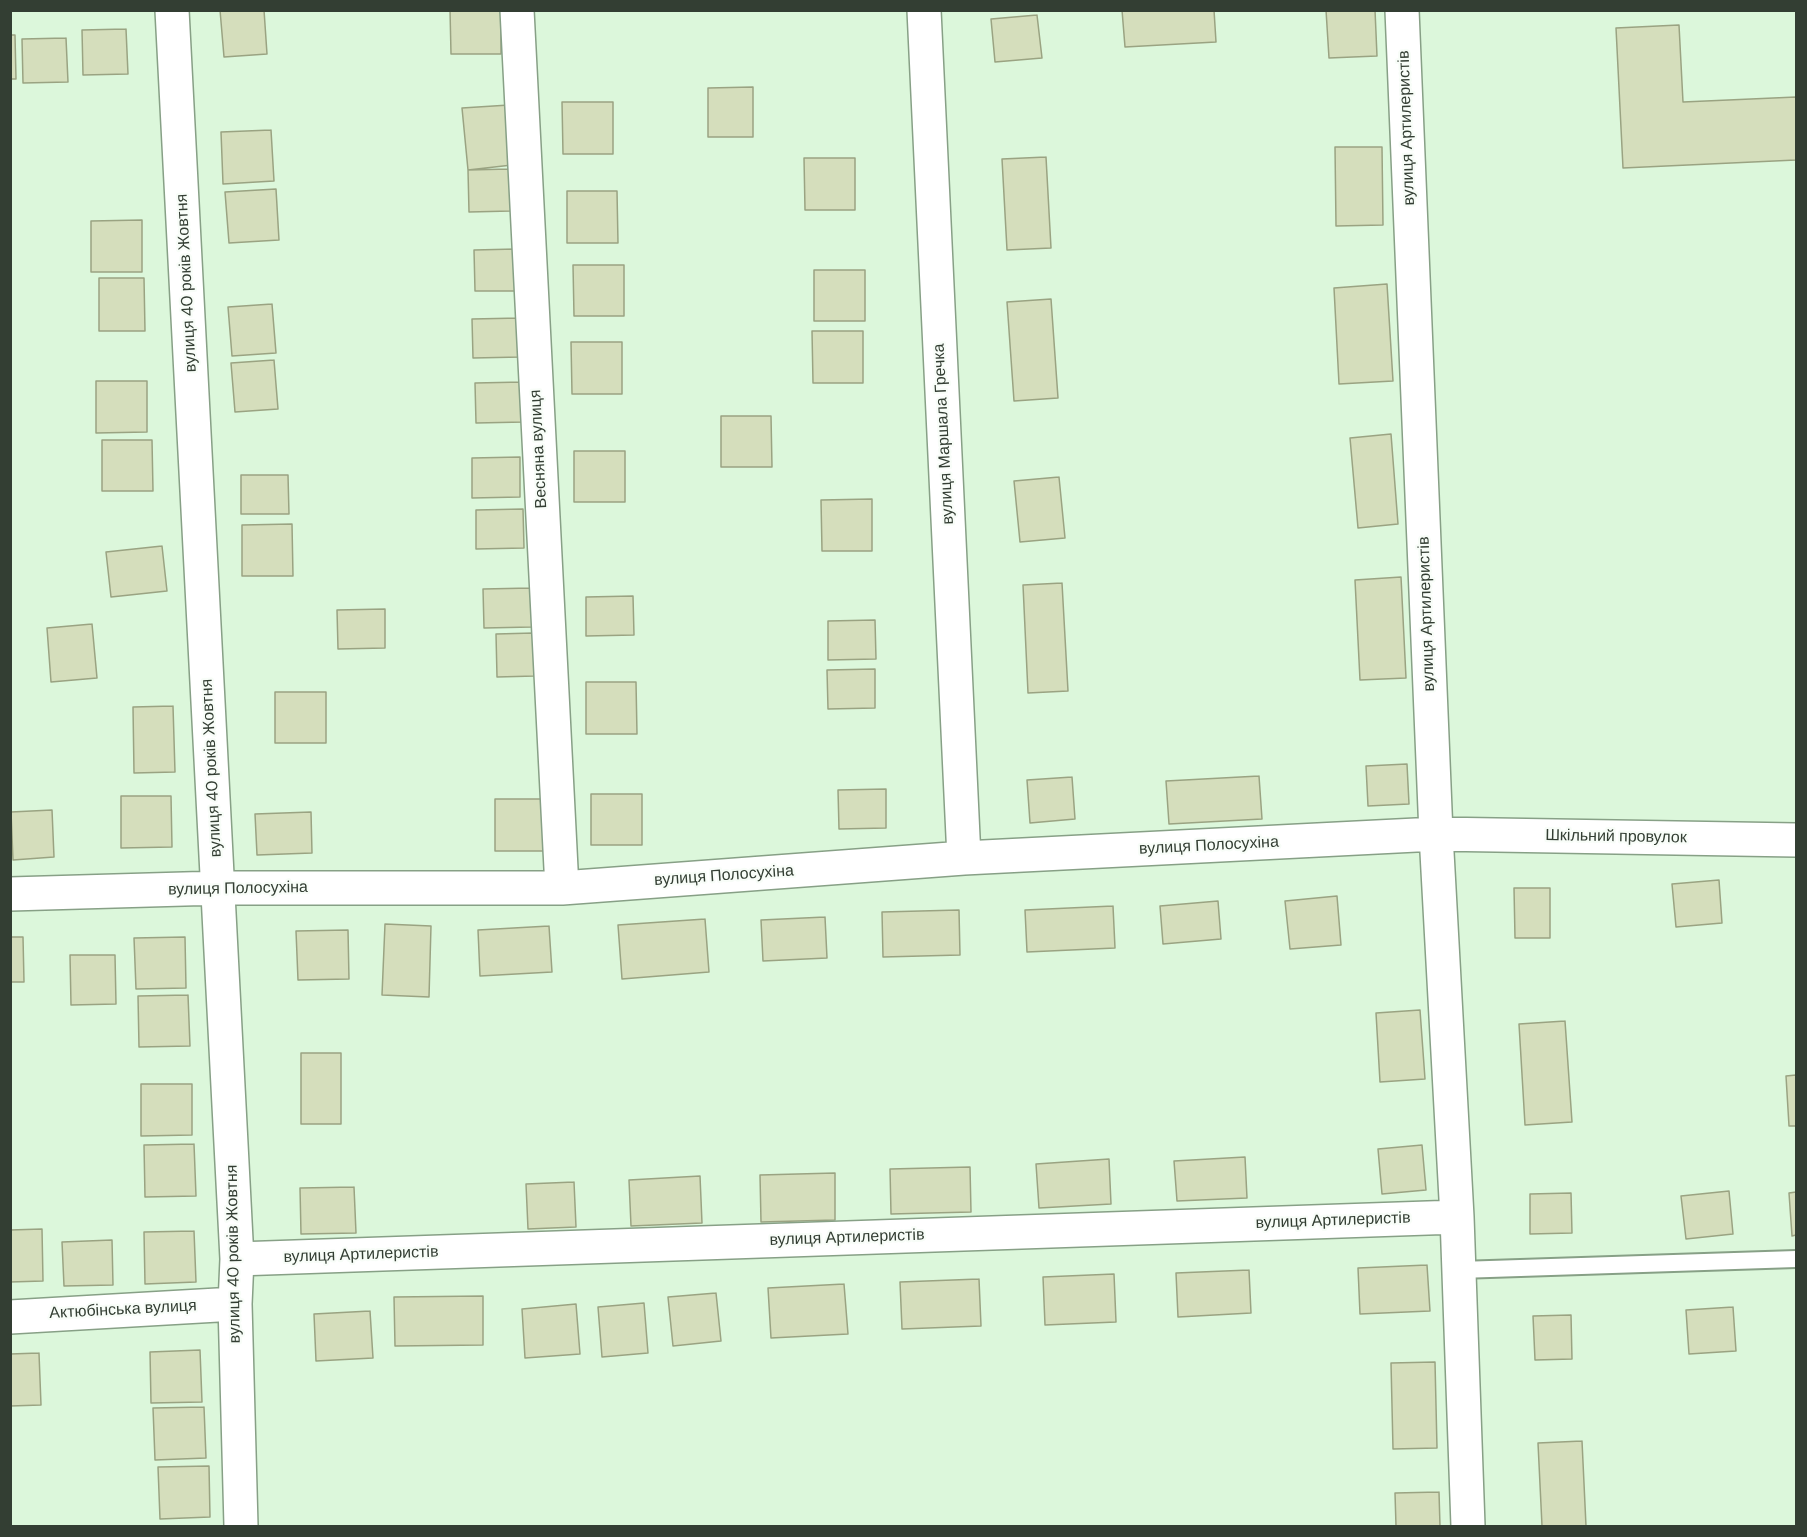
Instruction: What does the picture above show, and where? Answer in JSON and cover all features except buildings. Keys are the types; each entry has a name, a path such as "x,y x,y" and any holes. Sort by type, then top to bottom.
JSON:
{"street":[{"name":"вулиця 40 років Жовтня","path":"172,10 237,1259 235,1304 241,1527"},
{"name":"Весняна вулиця","path":"517,10 562,888"},
{"name":"вулиця Маршала Гречка","path":"924,10 964,858"},
{"name":"вулиця Артилеристів","path":"1402,10 1436,834 1457,1217 1468,1527"},
{"name":"вулиця Полосухіна","path":"10,894 219,888 562,888 964,858 1436,834"},
{"name":"Шкільний провулок","path":"1436,834 1797,840"},
{"name":"вулиця Артилеристів","path":"237,1259 1457,1217"},
{"name":"Актюбінська вулиця","path":"10,1317 235,1304"}],"lane":[{"path":"1459,1270 1797,1259"}]}
